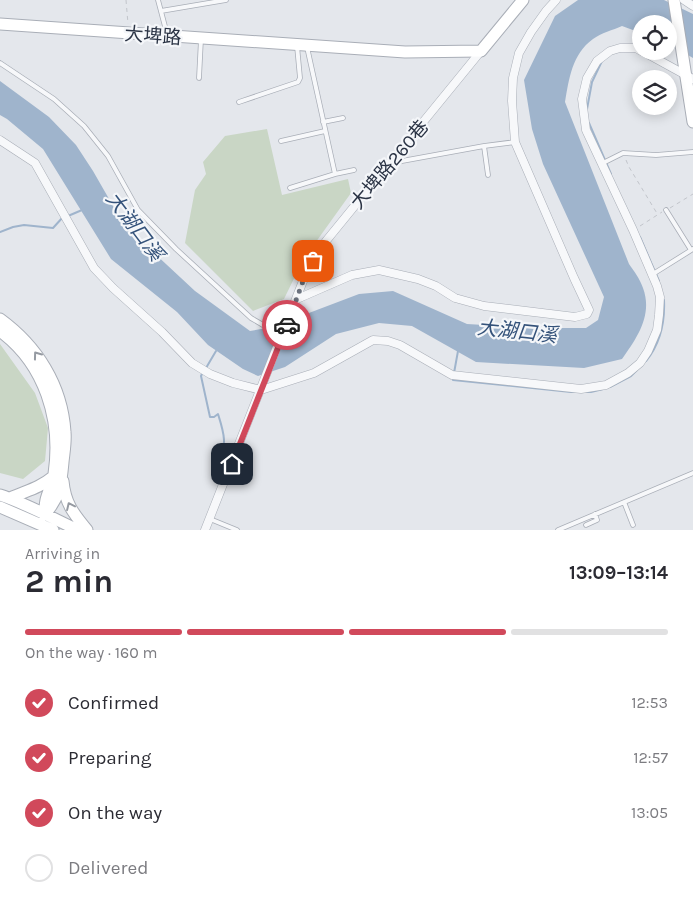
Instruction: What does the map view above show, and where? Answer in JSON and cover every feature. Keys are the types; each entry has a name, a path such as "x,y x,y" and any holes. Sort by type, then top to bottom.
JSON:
{"street":[{"path":"481,51 523,0"},
{"path":"297,299 352,275 379,270 418,279 436,286 455,298 484,306 575,317 587,314 589,310 585,299 515,142 512,101 513,78 519,53 530,32 556,0"},
{"path":"693,6 677,1 693,122"},
{"name":"大埤路","path":"0,24 405,52 481,51"},
{"path":"0,140 35,162 94,268 113,288 162,332 192,363 210,374 233,384 262,387 314,373 373,340 388,341 400,345 452,375 581,390 606,385 628,373 640,363 648,351 657,330 660,297 652,275 586,130 583,114 582,98 587,78 597,61 610,51 620,48 632,48"},
{"name":"大埤路260巷","path":"206,530 303,281 326,241 481,51"},
{"path":"660,60 687,73"},
{"path":"0,319 36,352 54,386 66,433 58,476 45,501 40,523"},
{"path":"0,331 23,351 37,371 45,389 56,428 58,476 70,510 87,530"},
{"path":"4,494 32,491 58,476"},
{"path":"4,494 32,507 40,523"},
{"path":"0,507 54,530"},
{"path":"40,523 78,530"}],"lane":[{"path":"158,0 167,36"},
{"path":"161,11 226,0"},
{"path":"199,78 201,39"},
{"path":"239,102 298,82 300,78 302,44"},
{"path":"302,44 326,131 335,174"},
{"path":"0,64 54,99 84,126 108,156 138,210 176,249 251,318 263,325 289,318"},
{"path":"323,122 343,118"},
{"path":"281,141 326,131"},
{"path":"389,164 515,142"},
{"path":"484,146 488,175"},
{"path":"601,164 623,153 656,155 693,152"},
{"path":"290,188 354,170"},
{"path":"652,275 692,249 666,210"},
{"path":"558,530 693,473"},
{"path":"624,502 633,525"},
{"path":"586,525 597,520 595,514"},
{"path":"210,519 237,530"}],"path":[{"path":"126,0 129,33"},
{"path":"623,153 629,167 658,215"}],"green space":[{"path":"267,129 282,195 348,179 351,193 303,260 284,299 253,311 185,243 195,190 206,174 203,162 225,136"},
{"path":"0,344 35,393 48,428 45,461 23,479 0,473"}],"water":[{"name":"大湖口溪","path":"578,0 664,0 693,14 693,58 677,49 677,15 632,15 632,30 622,26 596,37 580,52 573,68 565,102 629,264 642,285 646,298 645,317 642,326 622,359 584,368 476,362 412,326 379,323 336,334 285,367 258,376 243,369 208,345 177,312 111,259 43,149 0,115 0,81 49,117 76,145 124,225 195,291 250,331 272,327 359,294 393,291 467,324 536,328 586,328 598,320 604,297 543,164 532,129 524,80 555,16"}],"waterway":[{"path":"587,109 592,82 602,61"},
{"path":"589,123 611,174"},
{"path":"68,216 82,210"},
{"path":"0,232 24,225 53,228 63,217"},
{"path":"640,237 659,281"},
{"path":"646,361 655,347 661,332 664,300"},
{"path":"206,368 216,351"},
{"path":"454,373 458,351"},
{"path":"610,387 631,376 637,370"},
{"path":"203,372 201,376 210,417 218,414 224,438 223,450 217,461"},
{"path":"453,378 453,380 571,392 591,392 603,389"}],"way so far":[{"path":"287,325 303,281 313,261"}],"route":[{"path":"232,464 287,325"}]}
